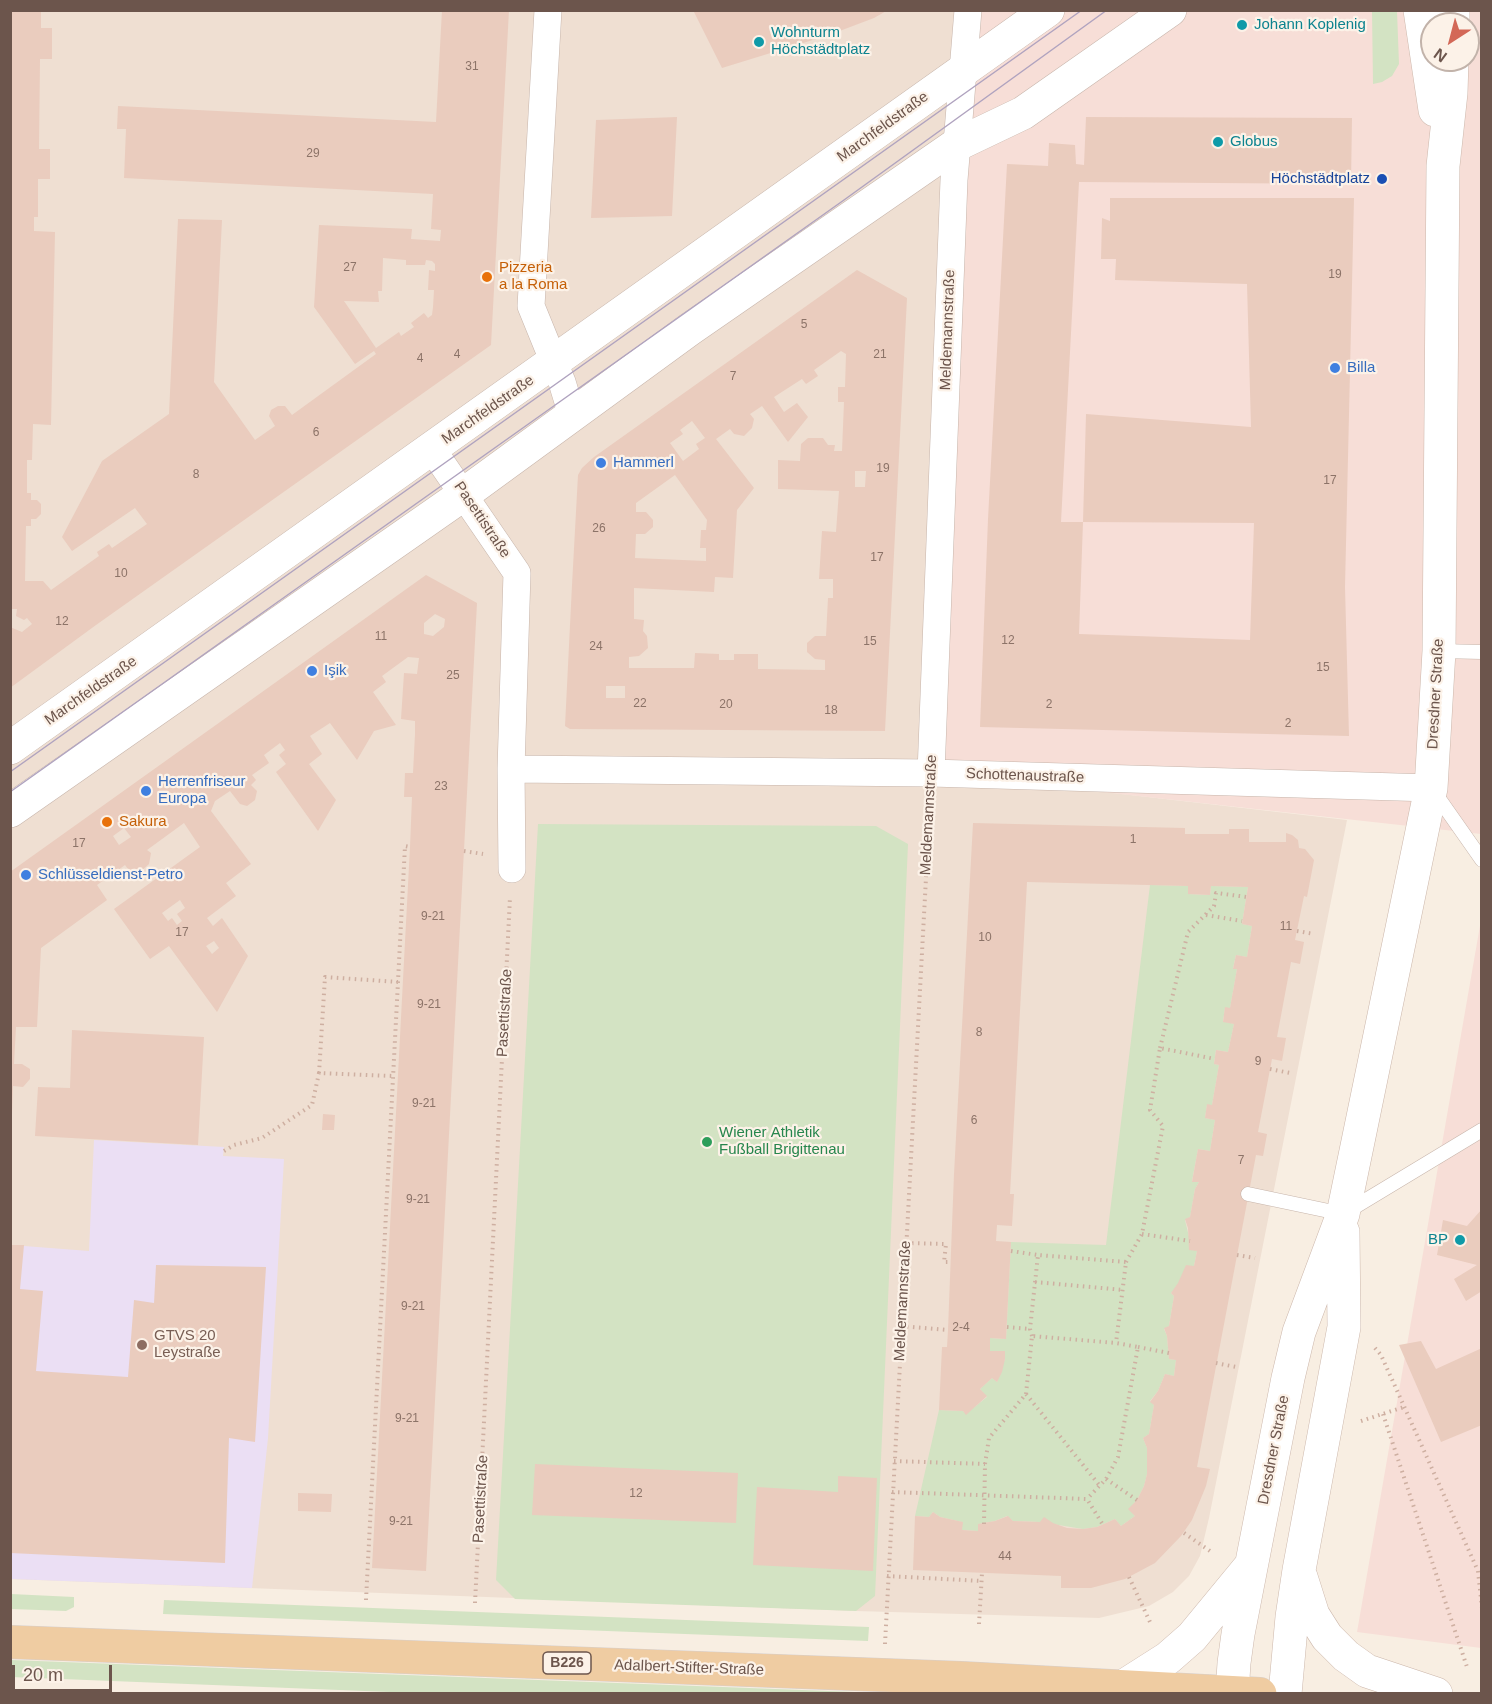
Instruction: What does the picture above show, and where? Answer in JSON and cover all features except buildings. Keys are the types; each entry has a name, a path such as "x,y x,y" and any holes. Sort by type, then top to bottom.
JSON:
{"main road":[{"path":"963,70 1048,10"},
{"path":"10,811 464,494 690,329 956,145 1023,113 1170,10"},
{"name":"Dresdner Straße","path":"1420,10 1443,166"},
{"name":"Marchfeldstraße","path":"10,748 963,70"},
{"name":"Dresdner Straße","path":"1242,1693 1234,1663 1288,1378 1299,1332 1343,1214 1431,788 1439,651 1443,166 1452,72"},
{"name":"Dresdner Straße","path":"1286,1694 1292,1617 1299,1570 1344,1327 1343,1214"},
{"path":"1124,1686 1168,1658 1192,1637 1251,1565"},
{"path":"1299,1570 1313,1615 1327,1637 1346,1656 1366,1671 1436,1694"},
{"name":"Adalbert-Stifter-Straße","path":"10,1642 1124,1686 1242,1693"}],"street":[{"path":"548,10 531,306 572,415"},
{"name":"Meldemannstraße","path":"932,773 956,145 968,10"},
{"name":"Pasettistraße","path":"432,449 517,573 511,769 512,869"},
{"name":"Schottenaustraße","path":"511,769 932,773 1431,788"}],"lane":[{"path":"1439,651 1482,652"},
{"path":"1431,788 1482,860"},
{"path":"1248,1194 1343,1214 1482,1130"}],"path":[{"name":"Meldemannstraße","path":"885,1620 932,773"},
{"path":"366,1600 405,846 410,847"},
{"name":"Pasettistraße","path":"475,1603 512,869"},
{"path":"1116,1343 1126,1262 1142,1234 1163,1126 1150,1110 1160,1048 1188,932 1214,906 1216,893 1247,897"},
{"path":"1205,914 1242,921"},
{"path":"1297,931 1314,934"},
{"path":"224,1151 234,1144 262,1138 276,1131 312,1104 319,1073 325,977 398,982"},
{"path":"1160,1048 1215,1059"},
{"path":"1270,1069 1290,1073"},
{"path":"319,1073 393,1076"},
{"path":"1142,1234 1190,1241"},
{"path":"906,1243 946,1245 944,1262 951,1262"},
{"path":"1011,1251 1126,1262"},
{"path":"984,1524 985,1464 989,1437 1026,1394 1038,1254"},
{"path":"1237,1255 1255,1258"},
{"path":"1035,1282 1124,1290"},
{"path":"901,1326 948,1330"},
{"path":"1007,1327 1030,1329"},
{"path":"1344,1327 1378,1350 1381,1355 1478,1571 1482,1608"},
{"path":"1032,1336 1116,1343 1169,1353"},
{"path":"892,1492 1087,1498 1106,1479 1118,1457 1138,1347"},
{"path":"1216,1363 1236,1367"},
{"path":"1026,1394 1100,1486"},
{"path":"1383,1414 1467,1666"},
{"path":"894,1461 985,1464"},
{"path":"1106,1479 1137,1500"},
{"path":"1087,1498 1103,1525"},
{"path":"1184,1533 1210,1551"},
{"path":"979,1624 982,1573"},
{"path":"887,1576 982,1581"},
{"path":"1129,1577 1150,1622"}],"shaded area":[{"path":"11,11 970,11 931,772 1347,820 1209,1518 1200,1556 1189,1576 1173,1592 1149,1606 1099,1618 11,1579"},
{"path":"970,11 1481,11 1481,834 931,773"},
{"path":"1481,920 1481,1648 1357,1632"},
{"name":"GTVS 20 Leystraße","path":"94,1140 224,1147 223,1156 284,1159 268,1438 252,1588 11,1579 11,1245 89,1251"}],"green space":[{"path":"1372,11 1397,11 1399,64 1392,76 1373,84"},
{"name":"Wiener Athletik Fußball Brigittenau","path":"538,824 876,826 908,844 875,1596 856,1611 515,1599 496,1580"},
{"path":"1150,885 1188,886 1188,894 1210,895 1211,886 1248,887 1242,924 1252,926 1247,957 1236,955 1233,968 1237,969 1230,1008 1225,1008 1223,1021 1234,1024 1228,1052 1216,1050 1214,1064 1219,1065 1212,1105 1207,1105 1205,1118 1215,1120 1210,1151 1198,1149 1192,1181 1199,1182 1195,1189 1190,1217 1185,1220 1190,1241 1197,1251 1194,1266 1171,1293 1174,1296 1169,1326 1164,1329 1167,1336 1169,1359 1176,1360 1174,1376 1165,1374 1158,1391 1150,1401 1154,1405 1149,1434 1143,1438 1147,1448 1147,1474 1137,1500 1129,1509 1135,1516 1121,1526 1115,1519 1097,1527 1083,1529 1040,1522 1013,1521 1007,1516 979,1524 978,1531 962,1530 962,1522 940,1517 933,1512 929,1517 915,1516 939,1410 963,1411 966,1414 987,1397 980,1389 992,1378 997,1382 1005,1359 1005,1352 990,1351 990,1338 1006,1339 1011,1242 1106,1245"},
{"path":"11,1594 74,1597 74,1607 66,1611 11,1609"},
{"path":"164,1600 869,1627 868,1641 163,1614"},
{"path":"11,1660 881,1693 415,1693 11,1677"}],"tram line":[{"path":"10,772 1082,10"},
{"path":"10,792 844,200 1107,10"}],"place":[{"name":"Johann Koplenig","path":"1242,25"},
{"name":"Wohnturm Höchstädtplatz","path":"759,42"},
{"name":"Globus","path":"1218,142"},
{"name":"Höchstädtplatz","path":"1382,179"},
{"name":"Pizzeria a la Roma","path":"487,277"},
{"name":"Billa","path":"1335,368"},
{"name":"Hammerl","path":"601,463"},
{"name":"Işik","path":"312,671"},
{"name":"Herrenfriseur Europa","path":"146,791"},
{"name":"Sakura","path":"107,822"},
{"name":"Schlüsseldienst-Petro","path":"26,875"},
{"name":"Wiener Athletik Fußball Brigittenau","path":"707,1142"},
{"name":"BP","path":"1460,1240"},
{"name":"GTVS 20 Leystraße","path":"142,1345"}]}
